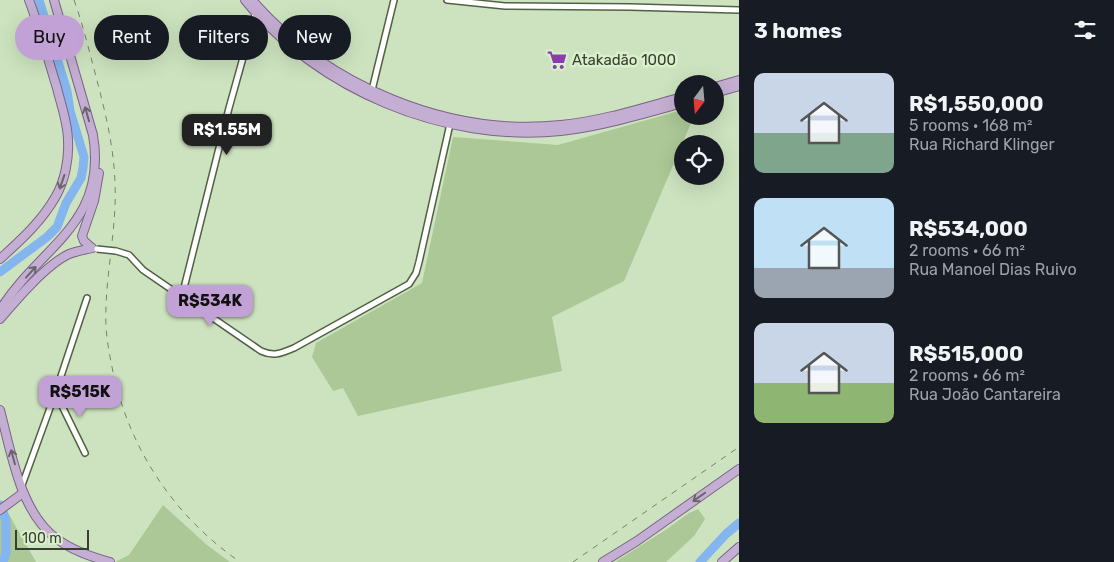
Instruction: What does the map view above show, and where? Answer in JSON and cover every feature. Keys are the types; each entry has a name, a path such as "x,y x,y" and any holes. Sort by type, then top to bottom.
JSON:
{"main road":[{"path":"0,259 32,230 48,209 63,181 69,152 64,114 29,0"},
{"path":"54,0 90,121 98,156 97,189 82,236 84,241 95,249"},
{"path":"245,0 316,58 372,90 396,101 451,118 534,127 560,125 601,119 674,99"},
{"path":"252,0 257,10 308,59 337,78 393,106 450,124 505,131 561,131 598,125 674,105"},
{"path":"724,84 739,80"},
{"path":"724,90 739,86"},
{"path":"0,310 66,234 82,212 93,178 95,146"},
{"path":"0,319 22,293 58,262 71,254 95,249"},
{"path":"0,410 22,491 44,527 55,538 81,553 110,562"},
{"path":"603,562 637,541 739,469"},
{"path":"0,510 12,502 22,491"},
{"path":"722,562 739,547"}],"street":[{"path":"372,90 394,0"},
{"path":"447,0 505,6 739,10"},
{"path":"182,296 257,10"},
{"path":"95,249 126,253 143,270 261,351 275,355 294,348 409,284 419,262 450,124"},
{"path":"22,491 86,298"},
{"path":"54,396 62,406 86,452"}],"green space":[{"path":"674,112 674,125 690,125 686,135 674,135 674,163 624,281 552,317 562,371 358,416 343,388 333,391 312,357 316,343 422,283 453,137 558,145"},
{"path":"163,505 207,545 230,562 115,562 129,555"},
{"path":"698,509 705,519 694,536 666,562 615,562 689,513"},
{"path":"7,511 36,562 0,562 0,515"}],"waterway":[{"path":"0,272 47,237 57,227 66,203 81,178 83,168 84,157 70,111 67,91 39,0"},
{"path":"0,505 6,520 6,553 3,562"},
{"path":"700,562 739,523"}],"railway":[{"path":"74,0 85,34 108,126 113,155 115,202 107,291 106,327 112,366 121,401 143,454 158,479 195,524 216,544 240,562"},
{"path":"573,562 739,447"}],"place":[{"name":"Atakadão 1000","path":"557,60"}]}
